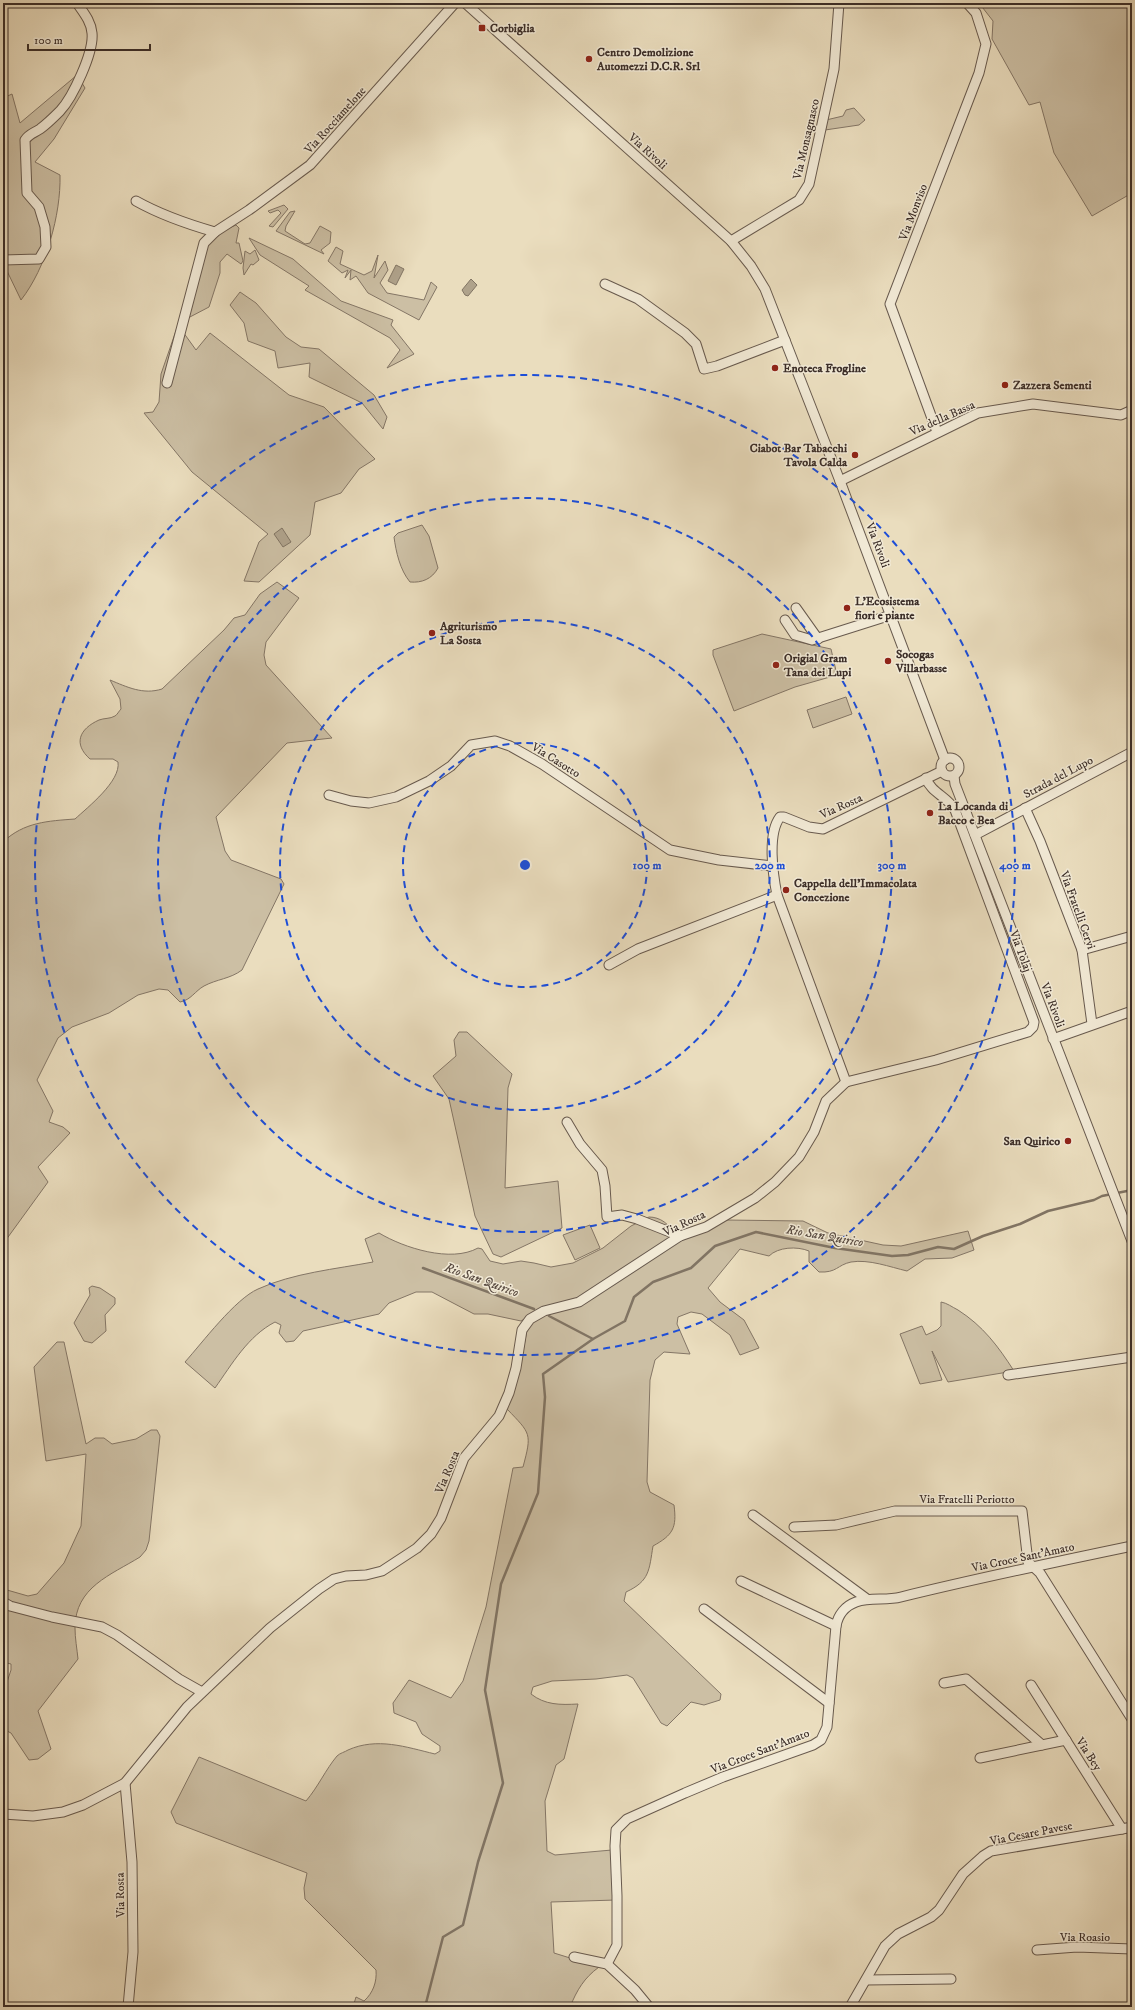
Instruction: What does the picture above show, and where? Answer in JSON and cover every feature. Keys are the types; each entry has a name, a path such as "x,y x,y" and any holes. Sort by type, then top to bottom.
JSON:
{"street":[{"path":"3,260 39,259 46,247 45,227 39,207 27,193 25,140 61,110 83,69 91,46 92,33 90,23 77,3"},
{"name":"Via Rocciamelone","path":"167,383 204,243 215,232 249,210 310,165 455,3"},
{"name":"Via Rivoli","path":"465,3 731,241 751,266 765,289 840,481 945,760 954,759 959,763 958,772 954,776 955,784 1107,1180 1132,1241"},
{"name":"Via Monsagnasco","path":"731,241 799,200 809,184 834,69 839,3"},
{"name":"Via Monviso","path":"937,432 890,304 979,73 986,44 976,13 967,3"},
{"path":"136,201 154,211 183,223 215,232"},
{"path":"605,284 638,298 696,344 704,369 717,366 785,340"},
{"name":"Via della Bassa","path":"840,481 978,413 1033,404 1121,415 1132,410"},
{"path":"796,608 818,639"},
{"path":"784,620 795,635 807,640 818,639 891,615"},
{"name":"Via Casotto","path":"329,795 351,802 369,803 396,797 429,781 451,766 462,752 471,745 495,741 510,746 542,764 670,850 720,860 772,866"},
{"name":"Strada del Lupo","path":"975,835 1132,752"},
{"path":"945,760 942,765 942,771 946,775 954,776"},
{"name":"Via Rosta","path":"3,1814 33,1816 63,1812 83,1805 126,1783 187,1707 270,1628 334,1579 346,1576 366,1575 382,1572 417,1548 431,1534 441,1518 464,1458 499,1416 509,1393 516,1368 522,1330 530,1319 544,1311 579,1302 680,1236 706,1227 755,1198 775,1182 799,1157 814,1132 826,1101 846,1082 777,895 772,866 774,835 780,816 809,827 823,828 942,771"},
{"name":"Via Tolaj","path":"846,1082 936,1060 1028,1032 1033,1027 1034,1022 954,810 945,798 932,790 926,778"},
{"name":"Via Fratelli Cervi","path":"1025,808 1040,841 1082,950 1092,1024"},
{"path":"609,965 638,949 777,895"},
{"path":"1082,950 1132,936"},
{"path":"1053,1039 1132,1011"},
{"path":"567,1122 580,1144 602,1170 605,1186 607,1217 622,1215 637,1219 680,1236"},
{"path":"1008,1375 1132,1357"},
{"name":"Via Fratelli Periotto","path":"794,1527 836,1525 895,1511 1022,1511 1028,1562 1040,1572 1132,1719"},
{"path":"753,1515 867,1599"},
{"name":"Via Croce Sant'Amato","path":"607,1964 617,1945 617,1896 614,1846 616,1830 627,1819 704,1785 813,1745 825,1734 837,1619 848,1606 867,1599 891,1600 1132,1546"},
{"path":"741,1581 836,1626"},
{"path":"3,1602 10,1606 102,1628 117,1635 179,1679 202,1692"},
{"path":"704,1609 829,1703"},
{"path":"944,1683 966,1679 1042,1745"},
{"name":"Via Bey","path":"1031,1685 1122,1828"},
{"path":"980,1758 1066,1740"},
{"name":"Via Rosta","path":"126,1783 132,1862 133,1952 128,2007"},
{"path":"1122,1828 1132,1827"},
{"name":"Via Cesare Pavese","path":"850,2007 885,1946 892,1939 931,1917 939,1910 963,1874 983,1856 1002,1848 1122,1828"},
{"name":"Via Roasio","path":"1037,1950 1077,1947 1132,1949"},
{"path":"574,1957 607,1964 635,1990 649,2007"},
{"path":"866,1980 951,1979"}],"shaded area":[{"path":"979,3 1132,3 1132,193 1092,216 1054,153 1040,102 1029,105 992,39 993,21"},
{"path":"77,75 85,88 54,139 35,162 60,175 60,191 55,224 45,257 38,273 21,300 7,271 3,273 3,98 12,94 20,123"},
{"path":"854,108 865,120 859,125 825,130 826,120 843,116 846,110"},
{"path":"284,205 288,209 273,227 269,226 281,213 278,210 270,213 268,211"},
{"path":"295,211 286,226 285,231 305,244 310,243 320,226 331,232 330,243 321,250 324,254 276,231 290,212"},
{"path":"236,225 239,228 236,243 239,243 243,261 241,264 227,254 220,262 220,273 209,307 188,318 206,245 222,231"},
{"path":"249,238 293,259 341,301 393,320 391,325 414,354 387,368 400,350 390,338 305,290 309,286 260,255"},
{"path":"336,247 343,251 340,264 364,275 372,271 378,255 374,278 385,261 388,270 380,283 387,293 424,300 431,282 437,287 419,320 368,293 356,276 350,280 351,270 345,278 348,270 342,273 328,261"},
{"path":"255,250 259,260 253,265 251,264 244,275 243,268 245,251 250,254"},
{"path":"396,265 404,269 396,285 388,281"},
{"path":"471,279 477,285 468,296 465,295 462,290"},
{"path":"240,292 256,303 286,337 301,347 319,349 374,395 387,417 383,429 362,403 309,377 310,363 278,368 275,351 248,341 244,323 230,305"},
{"path":"178,325 196,350 210,333 289,395 324,407 375,459 359,469 341,493 315,502 310,535 259,582 244,581 259,542 268,534 192,472 144,413 153,412 159,402 161,374"},
{"path":"422,525 429,536 438,568 430,578 426,580 410,582 399,561 394,537 398,533"},
{"path":"282,528 291,542 283,547 274,534"},
{"path":"277,582 299,598 266,642 264,655 266,665 332,738 287,743 216,817 225,851 231,860 281,879 284,884 242,970 204,986 184,1001 180,1002 168,990 159,989 138,995 109,1013 72,1027 58,1038 37,1080 53,1111 49,1122 63,1127 70,1133 38,1167 48,1182 3,1244 3,842 11,835 28,826 46,822 75,819 95,801 109,785 118,769 118,762 113,759 90,759 81,748 80,742 83,732 87,728 99,720 115,716 121,709 120,699 110,680 129,688 142,691 155,691 162,689 224,630 234,618 245,615 260,594"},
{"name":"Origial Gram Tana dei Lupi","path":"762,634 831,649 837,675 795,687 734,711 713,655 713,650"},
{"path":"846,697 852,714 813,728 807,710"},
{"path":"459,1032 467,1032 512,1074 508,1088 505,1188 558,1181 562,1228 501,1257 493,1254 475,1216 449,1099 433,1076 456,1056 454,1040"},
{"path":"649,1217 657,1218 667,1224 674,1235 582,1296 536,1313 521,1321 488,1314 474,1314 432,1292 416,1292 389,1303 379,1314 303,1331 294,1341 286,1342 279,1333 281,1325 275,1322 265,1328 241,1351 215,1388 185,1362 229,1311 249,1294 271,1284 300,1275 373,1262 365,1239 379,1233 401,1244 428,1252 455,1254 478,1248 482,1249 490,1261 503,1264 521,1261 551,1267 573,1263 603,1248 631,1226"},
{"path":"726,1220 803,1221 828,1233 883,1245 901,1246 968,1231 974,1250 952,1258 925,1259 907,1271 879,1264 858,1261 846,1263 830,1271 819,1272 809,1262 809,1251 804,1249 782,1249 769,1256 740,1249 708,1288 720,1302 744,1320 759,1348 740,1355 730,1335 702,1314 691,1312 678,1317 677,1324 690,1354 664,1352 655,1360 650,1380 647,1482 650,1492 674,1505 675,1520 669,1534 653,1546 649,1568 644,1579 640,1584 626,1592 624,1601 721,1694 720,1700 704,1705 691,1702 667,1726 661,1723 633,1678 627,1675 596,1679 552,1681 533,1687 531,1694 536,1698 553,1704 578,1704 564,1759 556,1765 545,1801 547,1851 555,1855 612,1850 616,1900 551,1902 554,1953 599,1967 582,1985 575,1995 570,2007 353,2007 356,1997 364,2001 372,1991 376,1979 376,1970 305,1899 304,1888 307,1873 176,1823 171,1812 199,1757 306,1801 337,1756 348,1750 370,1744 392,1744 435,1754 440,1751 440,1746 422,1734 416,1722 394,1713 393,1703 409,1680 451,1698 463,1681 486,1607 513,1468 523,1467 528,1447 525,1429 507,1409 519,1372 527,1330 532,1320 579,1304 679,1240"},
{"path":"590,1225 600,1248 575,1260 563,1235"},
{"path":"92,1286 100,1288 115,1298 115,1304 105,1315 106,1331 92,1343 84,1341 74,1323 90,1295 89,1288"},
{"path":"941,1302 958,1310 975,1323 996,1345 1014,1371 948,1382 932,1351 942,1380 920,1384 900,1334 922,1326 926,1335 937,1330 941,1326"},
{"path":"57,1342 64,1342 86,1444 95,1438 104,1438 112,1444 136,1439 151,1430 157,1430 160,1436 149,1541 146,1550 140,1557 97,1584 88,1592 81,1602 75,1628 78,1659 38,1711 51,1749 38,1759 29,1760 11,1733 3,1729 3,1694 11,1670 11,1664 3,1662 3,1591 7,1590 28,1596 37,1594 64,1563 81,1526 86,1454 46,1461 34,1367"}],"waterway":[{"name":"Rio San Quirico","path":"549,1316 593,1339 625,1321 634,1297 653,1282 691,1268 715,1246 756,1232 835,1248 892,1256 908,1255 938,1247 954,1249 983,1236 1020,1224 1048,1211 1094,1200 1102,1196 1132,1190"},
{"name":"Rio San Quirico","path":"423,1268 534,1309"},
{"path":"425,2007 443,1937 463,1925 478,1862 503,1783 485,1690 501,1584 538,1493 545,1397 543,1374 593,1339"}],"place":[{"name":"Corbiglia","path":"482,28"},
{"name":"Centro Demolizione Automezzi D.C.R. Srl","path":"589,59"},
{"name":"Enoteca Frogline","path":"775,368"},
{"name":"Zazzera Sementi","path":"1005,385"},
{"name":"Ciabot Bar Tabacchi Tavola Calda","path":"855,455"},
{"name":"L'Ecosistema fiori e piante","path":"847,608"},
{"name":"Agriturismo La Sosta","path":"432,633"},
{"name":"Socogas Villarbasse","path":"888,661"},
{"name":"Origial Gram Tana dei Lupi","path":"776,665"},
{"name":"La Locanda di Bacco e Bea","path":"930,813"},
{"name":"Cappella dell'Immacolata Concezione","path":"786,890"},
{"name":"San Quirico","path":"1068,1141"}]}
